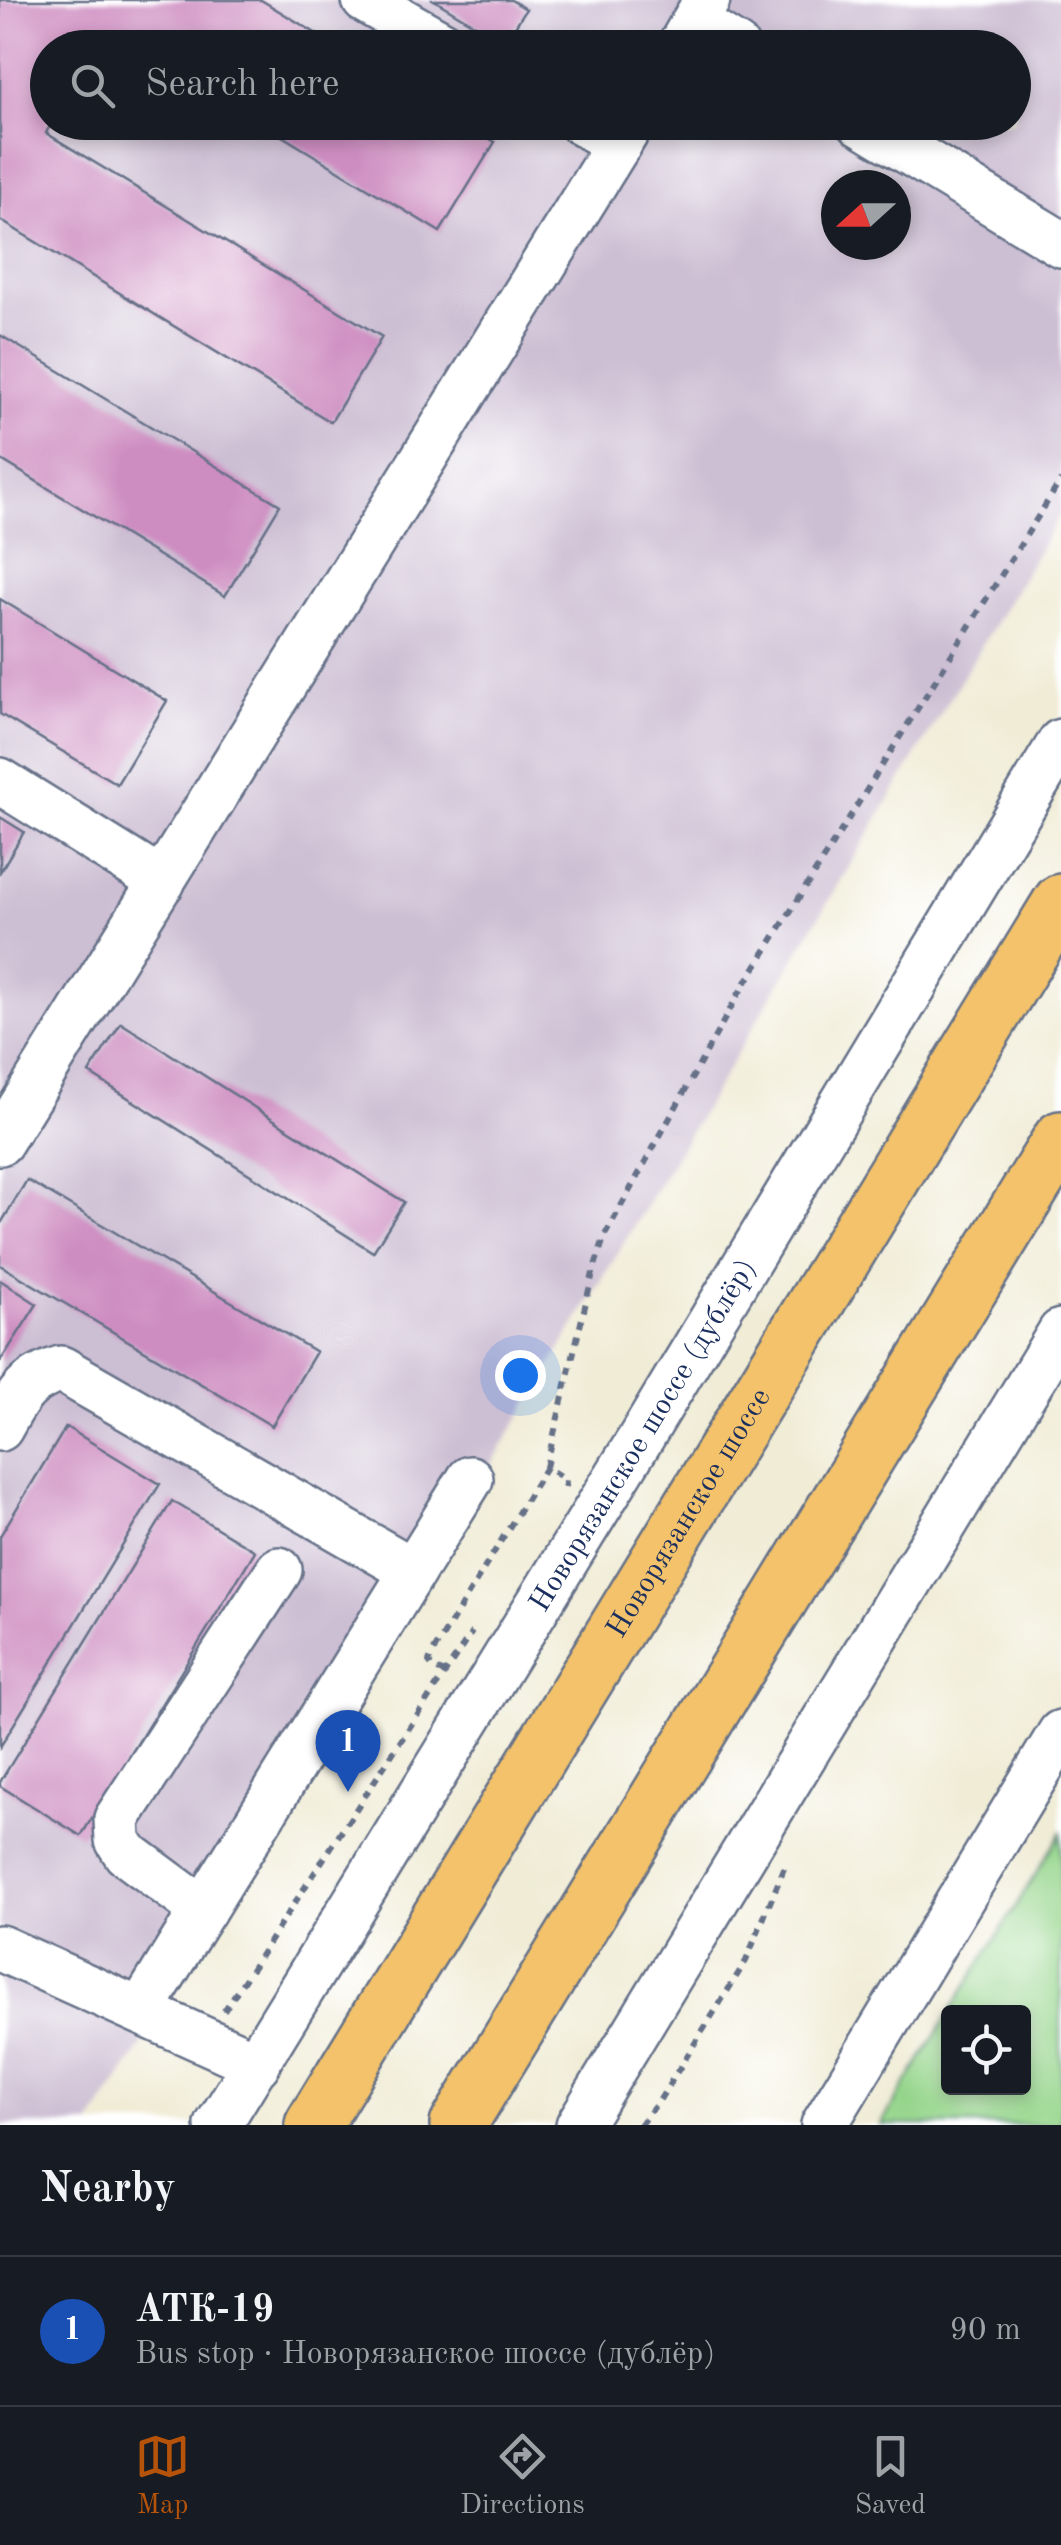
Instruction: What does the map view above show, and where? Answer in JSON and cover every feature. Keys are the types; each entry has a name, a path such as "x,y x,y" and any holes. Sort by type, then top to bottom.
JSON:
{"highway":[{"name":"Новорязанское шоссе","path":"313,2125 1061,902"},
{"path":"458,2125 1061,1139"}],"street":[{"path":"364,0 416,30"},
{"path":"0,1142 162,882 605,140"},
{"path":"890,140 1061,244"},
{"name":"Новорязанское шоссе (дублёр)","path":"218,2125 639,1441 1061,742"},
{"path":"0,781 162,882"},
{"path":"580,2125 1061,1332"},
{"path":"0,1428 22,1391 38,1376 61,1368 413,1571"},
{"path":"141,2010 470,1479"},
{"path":"203,1910 126,1853 118,1840 118,1819 279,1570"},
{"path":"824,2125 1061,1733"},
{"path":"0,1948 257,2064"}],"path":[{"path":"445,1673 433,1668 429,1662 432,1654 546,1468 605,1235 738,995 1061,480"},
{"path":"546,1468 566,1480 566,1486 555,1499"},
{"path":"205,2040 455,1657"},
{"path":"640,2125 659,2102 746,1961 788,1857"}],"shaded area":[{"path":"0,0 1061,0 1061,513 159,2019 90,2125 0,2125"}],"green space":[{"path":"1061,1833 1061,2125 881,2125 941,2026 941,2095 1031,2095 1031,2005 954,2005"}],"building":[{"path":"0,0 261,0 310,30 30,30 30,140 58,140 382,337 331,422 0,220"},
{"path":"434,0 511,0 526,9 513,30 484,30"},
{"path":"289,140 492,140 495,142 440,232"},
{"path":"0,335 280,505 225,596 0,459"},
{"path":"0,599 167,701 117,784 0,714"},
{"path":"0,817 24,832 0,872"},
{"path":"121,1023 404,1202 373,1252 89,1073"},
{"path":"27,1180 316,1352 272,1426 0,1265 0,1225"},
{"path":"0,1280 37,1304 0,1362"},
{"path":"66,1427 160,1484 0,1747 0,1536"},
{"path":"172,1501 255,1551 81,1836 0,1786 0,1782"}],"place":[{"name":"АТК-19","path":"348,1792"}]}
